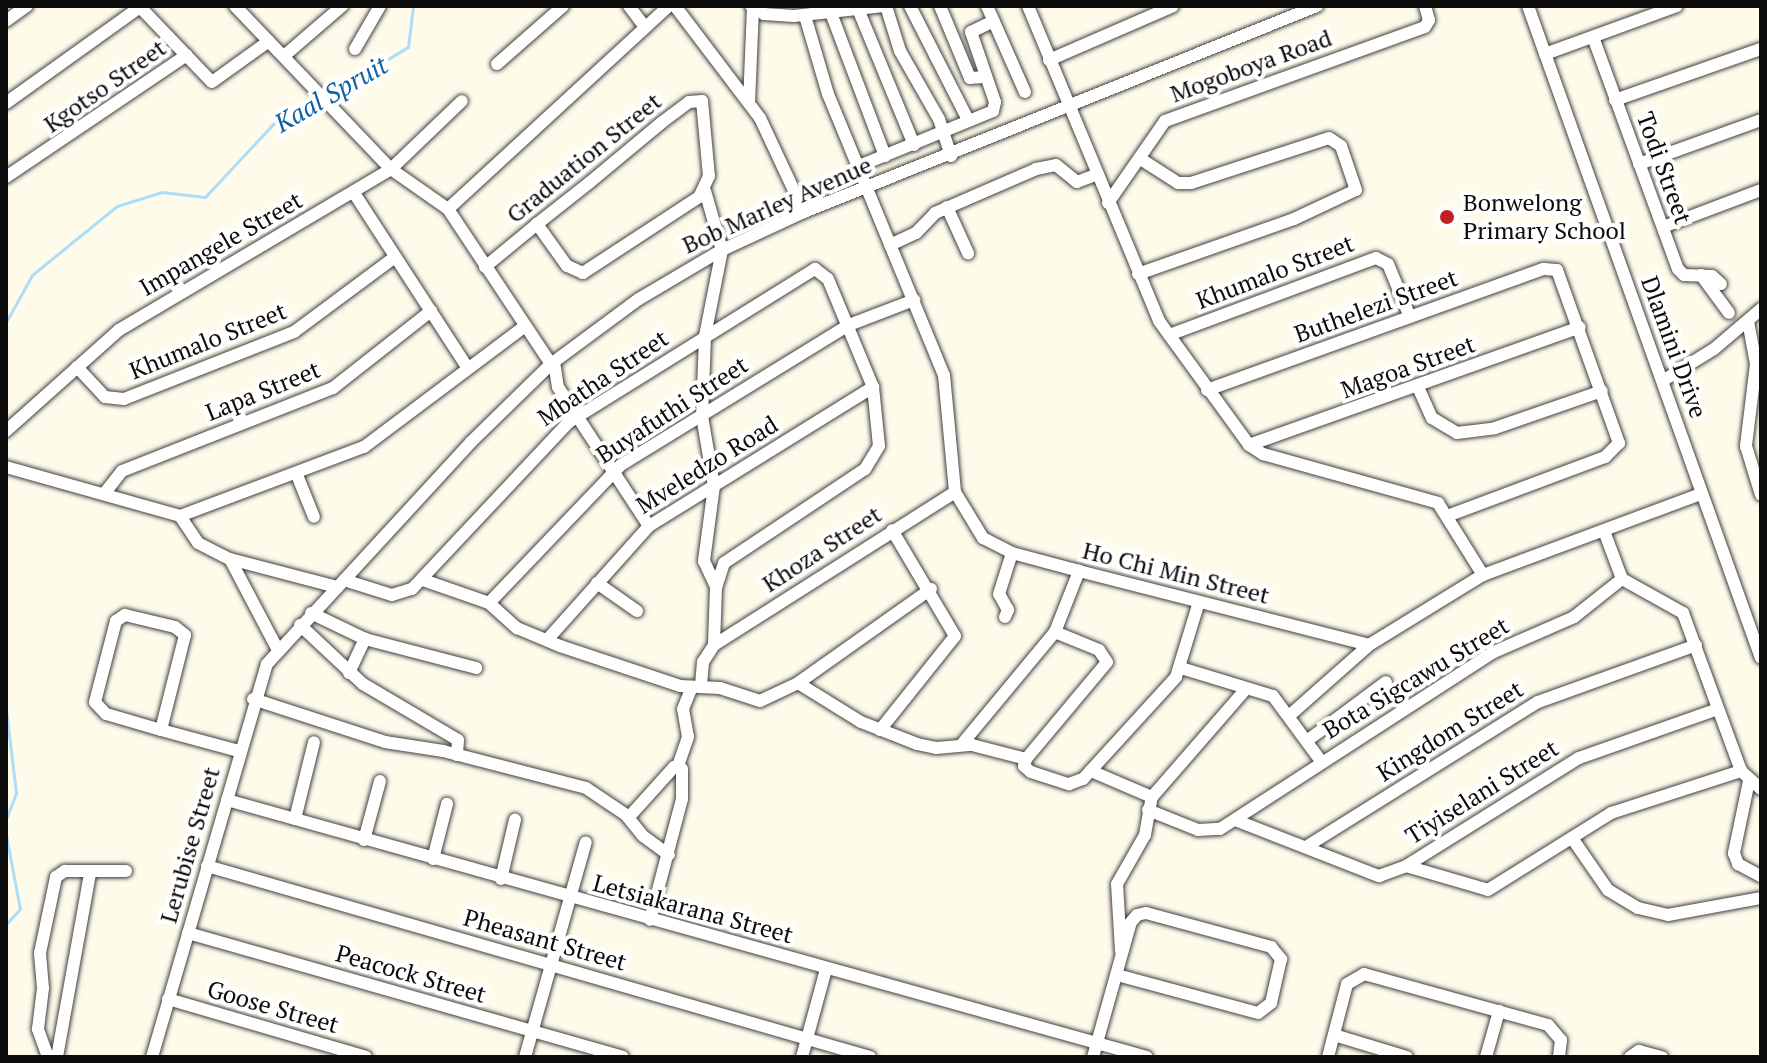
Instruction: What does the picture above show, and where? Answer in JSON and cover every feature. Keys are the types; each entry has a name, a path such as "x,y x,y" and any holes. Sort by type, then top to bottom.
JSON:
{"street":[{"path":"6,21 27,6"},
{"path":"6,103 140,6 216,82 269,41"},
{"path":"284,56 342,6"},
{"path":"355,49 380,6"},
{"path":"497,64 563,6"},
{"path":"629,6 644,26"},
{"path":"448,209 669,6"},
{"path":"675,6 769,133 804,212"},
{"path":"749,103 752,7 773,16 805,16 884,6 900,51 943,132 951,156"},
{"path":"910,6 968,120"},
{"path":"940,6 970,78 986,77"},
{"path":"987,6 1025,92"},
{"path":"1028,6 1138,274 1169,335 1249,445 1263,454 1428,498 1450,515 1483,575"},
{"path":"1049,60 1145,11 1173,6"},
{"name":"Bob Marley Avenue","path":"311,613 552,363 639,299 722,250 804,212 951,156 1317,6"},
{"name":"Mogoboya Road","path":"1108,203 1169,119 1425,27 1429,20 1425,6"},
{"name":"Dlamini Drive","path":"1528,6 1761,658"},
{"path":"1545,54 1663,8 1677,6"},
{"path":"239,8 391,169 448,209 524,327 552,363 556,383 611,473 649,526"},
{"path":"858,9 914,145"},
{"path":"831,13 885,156"},
{"name":"Ho Chi Min Street","path":"805,16 812,51 948,390 955,492 983,538 1012,553 1369,645"},
{"path":"859,166 995,108 971,32 994,21"},
{"name":"Todi Street","path":"1593,37 1680,272 1701,275 1721,284"},
{"path":"1615,100 1761,49"},
{"name":"Kgotso Street","path":"6,177 187,55"},
{"name":"Impangele Street","path":"6,431 142,314 391,169 462,101"},
{"name":"Graduation Street","path":"485,267 689,102 702,101 707,114 705,191"},
{"path":"1639,164 1761,120"},
{"path":"1138,274 1294,219 1356,190 1341,146 1329,138 1191,183 1178,183 1139,158"},
{"path":"890,245 916,233 927,218 947,207 1045,166 1056,165 1077,182 1098,174"},
{"path":"1663,227 1761,190"},
{"path":"537,224 567,266 583,273 705,191 722,250 705,336 702,416 714,486 704,553 716,587"},
{"path":"354,193 467,367"},
{"path":"947,207 968,253"},
{"name":"Khumalo Street","path":"77,367 105,397 124,399 301,328 395,257"},
{"name":"Khumalo Street","path":"1169,335 1376,258 1388,264 1410,317"},
{"name":"Mbatha Street","path":"180,516 198,543 230,559 392,595 423,580 535,453 576,416 815,269 828,279 849,325"},
{"name":"Buthelezi Street","path":"1207,390 1544,269 1559,272 1580,327"},
{"path":"1701,275 1729,313"},
{"name":"Buyafuthi Street","path":"489,603 611,473 849,325 914,300"},
{"path":"1664,380 1761,309"},
{"name":"Lapa Street","path":"104,494 122,471 333,388 431,311"},
{"path":"1748,321 1756,364 1746,446 1761,495"},
{"path":"629,817 678,766 688,737 683,709 697,686 703,662 714,645 719,571 731,557 872,463 879,433 873,387 849,325"},
{"path":"6,467 180,516 297,475 373,441 467,367 524,327"},
{"path":"1450,515 1612,452 1620,438 1580,327"},
{"name":"Magoa Street","path":"1249,445 1580,327"},
{"name":"Mveledzo Road","path":"547,640 649,526 873,387"},
{"path":"1418,387 1432,418 1457,433 1495,428 1602,391"},
{"path":"1746,446 1761,447"},
{"path":"297,475 314,517"},
{"name":"Khoza Street","path":"714,645 955,492"},
{"path":"1290,715 1369,645 1483,575 1701,494"},
{"path":"880,730 955,636 931,589 892,530"},
{"path":"1604,531 1622,579 1678,607 1696,645 1745,776 1761,789"},
{"path":"1005,617 1008,610 999,594 1012,553"},
{"path":"230,559 278,650"},
{"path":"962,744 1055,632 1079,571"},
{"name":"Bota Sigcawu Street","path":"1235,820 1321,761 1494,652 1574,617 1622,579"},
{"path":"423,580 489,603 517,628 547,640 697,686 760,701 798,683 931,589"},
{"path":"597,583 637,611"},
{"path":"1055,632 1099,650 1107,662 1026,759 1028,771 1069,784 1091,771 1181,668 1199,602"},
{"path":"311,613 365,639 476,668"},
{"name":"Lerubise Street","path":"152,1057 261,674 311,613"},
{"path":"161,730 185,635 175,627 125,615 116,621 95,702 106,714 161,730 239,751"},
{"path":"300,625 349,673 455,738 460,743 457,755"},
{"path":"349,673 365,639"},
{"name":"Kingdom Street","path":"1309,845 1538,702 1696,645"},
{"path":"1181,668 1273,696 1321,761"},
{"path":"1308,740 1386,682"},
{"path":"798,683 880,730 928,747 962,744 1026,759"},
{"path":"1122,954 1117,884 1145,835 1150,804 1246,689"},
{"path":"253,699 385,742 457,755 586,788 629,817 643,836 669,855"},
{"name":"Tiyiselani Street","path":"1406,866 1579,758 1718,709"},
{"path":"295,819 314,742"},
{"path":"650,920 684,790 678,766"},
{"path":"1091,771 1205,832 1235,820 1309,845 1330,861 1374,876 1406,866 1488,890 1621,809 1745,776"},
{"path":"1745,776 1734,853 1738,864 1761,876"},
{"path":"364,840 380,781"},
{"name":"Letsiakarana Street","path":"227,800 1147,1057"},
{"path":"433,859 447,804"},
{"path":"501,879 515,820"},
{"path":"1572,838 1608,890 1638,908 1674,914 1761,898"},
{"path":"525,1057 586,842"},
{"name":"Pheasant Street","path":"207,866 870,1057"},
{"path":"48,1057 38,1029 43,988 40,953 50,897 61,872 90,874 126,871"},
{"path":"57,1057 90,874"},
{"path":"1093,1057 1133,918 1146,913 1271,947 1281,959 1271,1003 1258,1013 1117,975"},
{"name":"Peacock Street","path":"188,933 623,1057"},
{"path":"802,1057 826,969"},
{"path":"1328,1057 1347,984 1364,974 1553,1027 1561,1040 1559,1057"},
{"name":"Goose Street","path":"168,999 366,1057"},
{"path":"1486,1057 1499,1011"},
{"path":"1334,1035 1407,1057"},
{"path":"1630,1057 1639,1051 1662,1057"}],"waterway":[{"name":"Kaal Spruit","path":"328,95 408,47 413,6"},
{"name":"Kaal Spruit","path":"6,322 32,275 117,206 162,192 205,197 273,124 318,101"},
{"name":"Kaal Spruit","path":"6,710 16,793 6,819"},
{"name":"Kaal Spruit","path":"6,835 20,909 6,924"}],"place":[{"name":"Bonwelong Primary School","path":"1447,217"}]}
